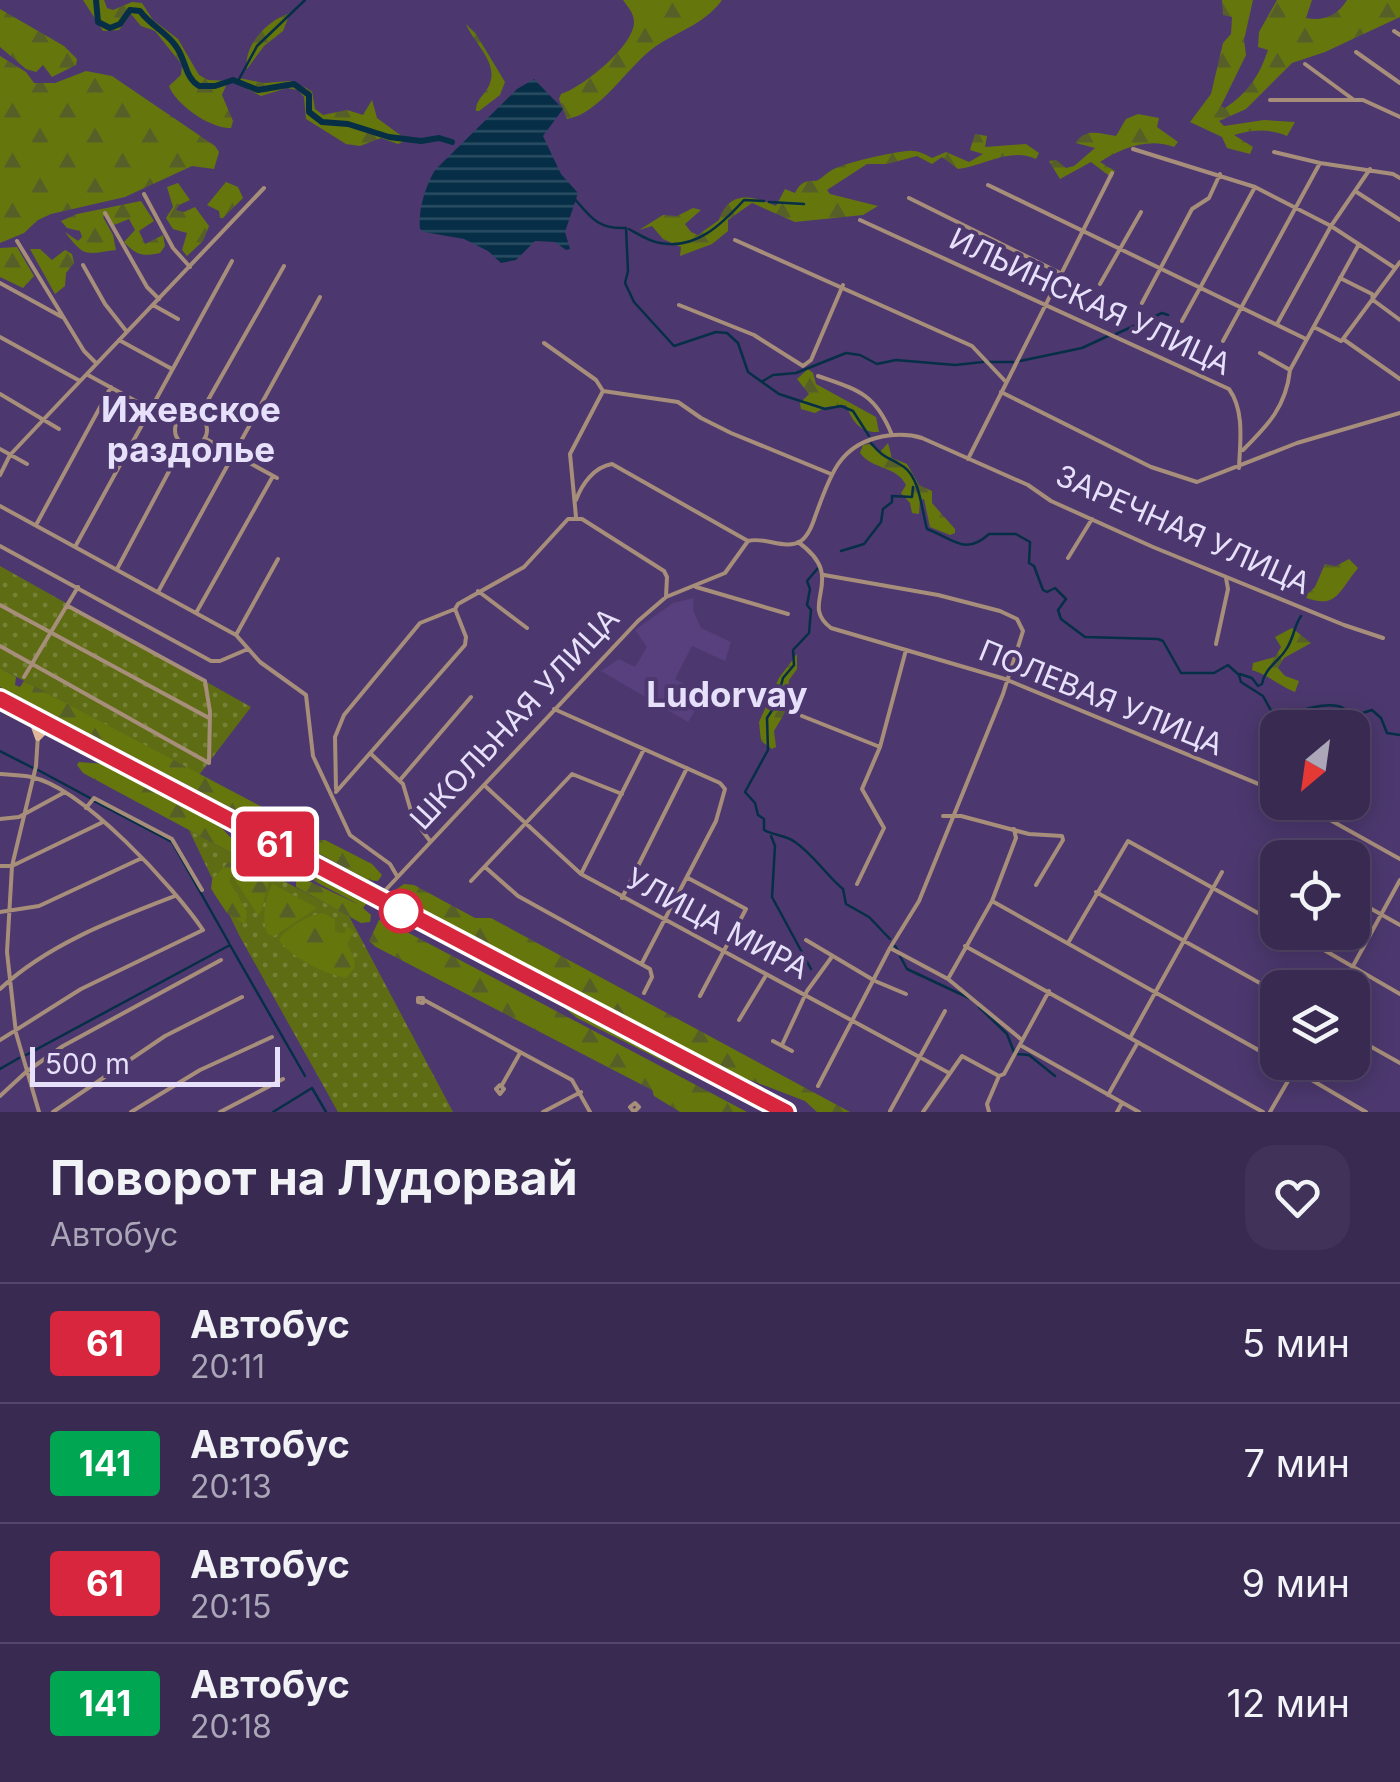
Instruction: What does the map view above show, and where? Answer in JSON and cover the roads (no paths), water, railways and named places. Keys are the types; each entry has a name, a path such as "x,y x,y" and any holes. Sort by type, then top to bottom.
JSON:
{"main road":[{"path":"0,701 786,1112"},
{"path":"0,701 32,721 38,738 45,731 57,729"}],"street":[{"path":"1394,31 1400,35"},
{"path":"1356,52 1400,83"},
{"path":"1306,64 1354,100"},
{"path":"1270,100 1354,100 1369,102 1400,117"},
{"path":"1133,149 1255,186 1331,226 1395,268"},
{"path":"1274,152 1400,178"},
{"path":"1223,341 1320,163"},
{"path":"1277,324 1331,226 1370,169"},
{"path":"968,459 1112,173"},
{"path":"1142,303 1192,209 1209,198 1220,174"},
{"path":"988,186 1306,339"},
{"path":"1182,321 1255,186"},
{"path":"0,475 10,455 264,188"},
{"path":"1355,191 1400,220"},
{"path":"144,194 173,248 190,267"},
{"path":"909,198 1060,273"},
{"path":"1100,284 1142,212"},
{"path":"105,214 147,287 159,299"},
{"name":"ИЛЬИНСКАЯ УЛИЦА","path":"860,220 1231,390 1237,405 1239,468"},
{"path":"736,240 972,346 1006,382"},
{"path":"17,241 84,351 96,363"},
{"path":"1241,451 1275,418 1288,388 1290,370 1360,244"},
{"path":"76,546 232,261"},
{"path":"1342,340 1400,262"},
{"path":"83,265 105,304 127,332"},
{"path":"200,416 284,266"},
{"path":"1340,278 1372,294 1372,300"},
{"path":"0,283 62,317"},
{"path":"679,304 754,334 803,366 811,360 842,285"},
{"path":"158,592 320,297"},
{"path":"1372,300 1400,320"},
{"path":"153,305 178,319"},
{"path":"1314,327 1342,340 1400,378"},
{"path":"0,338 80,381"},
{"path":"119,340 172,370"},
{"path":"544,343 596,380 603,391 678,402 732,433 832,474"},
{"path":"1260,353 1290,370"},
{"path":"86,374 176,423"},
{"path":"576,500 582,486 597,470 612,464 748,540 757,538 788,545 798,542 809,531 842,456 867,440 892,434 882,409 861,390 818,376"},
{"path":"36,525 111,387"},
{"path":"576,517 570,454 603,391"},
{"path":"1001,392 1151,467 1188,481 1205,481 1297,443 1400,413"},
{"path":"0,394 59,429"},
{"path":"189,414 200,416 207,424 206,439 198,446 184,445 176,438 176,423 189,414"},
{"name":"ЗАРЕЧНАЯ УЛИЦА","path":"892,434 922,438 1226,578 1383,638"},
{"path":"196,613 275,477 206,439"},
{"path":"117,569 184,445"},
{"path":"0,449 26,464"},
{"path":"0,506 236,635 260,662 306,695 313,756 335,795 352,838 390,864 397,876"},
{"path":"335,795 335,737 344,716 420,623 455,609 478,591 524,566 542,551 565,521 576,517"},
{"path":"576,517 664,572 668,578 666,597"},
{"path":"1068,558 1092,519"},
{"name":"ШКОЛЬНАЯ УЛИЦА","path":"378,898 638,621 666,597 728,571 748,540"},
{"path":"798,542 815,556 824,575 938,595 1000,611 1020,622 1022,636 1003,694 918,901 818,1086"},
{"path":"0,546 211,661 248,649"},
{"path":"236,635 278,558"},
{"name":"ПОЛЕВАЯ УЛИЦА","path":"824,575 818,610 828,626 1005,680 1260,785"},
{"path":"1216,644 1228,589 1226,578"},
{"path":"696,586 788,614"},
{"path":"24,676 78,587"},
{"path":"478,591 527,628"},
{"path":"0,604 210,718"},
{"path":"0,646 209,763 206,680 68,606"},
{"path":"335,795 464,646 466,637 455,609"},
{"path":"857,884 884,828 862,792 880,748 906,650"},
{"path":"400,780 471,697"},
{"path":"554,708 724,787 724,800 688,878 642,963"},
{"path":"802,716 880,748"},
{"path":"39,1112 16,1033 3,952 4,912 33,777 40,720"},
{"path":"581,874 644,749"},
{"path":"370,753 400,780 413,818 430,841"},
{"path":"622,898 686,768"},
{"path":"0,774 33,777 65,792 142,858 203,928 202,933 132,962 80,990 0,1040"},
{"path":"472,881 572,774 622,794"},
{"name":"УЛИЦА МИРА","path":"484,784 581,874 948,1073"},
{"path":"0,819 19,816 65,792"},
{"path":"86,808 94,798 172,839 202,890"},
{"path":"943,816 1062,836 1036,885"},
{"path":"1330,820 1400,859"},
{"path":"0,866 12,866 103,822"},
{"path":"948,979 992,901 1016,838 1014,829"},
{"path":"1068,944 1125,842 1132,842 1260,914"},
{"path":"4,912 39,906 142,858"},
{"path":"485,867 518,896 642,963 653,975 644,992"},
{"path":"1130,1038 1222,872"},
{"path":"688,878 746,909 700,996"},
{"path":"1351,970 1400,880"},
{"path":"1096,892 1260,983"},
{"path":"0,989 88,932 175,896"},
{"path":"992,901 1260,1051"},
{"path":"1370,908 1400,925"},
{"path":"806,940 875,981 906,994"},
{"path":"965,946 1263,1112"},
{"path":"890,948 948,979 1021,1042 1140,1112"},
{"path":"1324,950 1400,994"},
{"path":"782,1045 805,997 832,957"},
{"path":"0,1096 26,1072 78,1038 221,960"},
{"path":"740,1020 766,975"},
{"path":"988,1112 999,1076 1004,1074 1049,992"},
{"path":"53,1112 165,1036 242,997"},
{"path":"424,1000 572,1080 590,1112"},
{"path":"890,1111 945,1010"},
{"path":"131,1112 200,1070 272,1037"},
{"path":"773,1041 792,1051"},
{"path":"1108,1094 1138,1042"},
{"path":"1370,1046 1400,1063"},
{"path":"502,1086 520,1052"},
{"path":"923,1112 962,1056 999,1076"},
{"path":"220,1112 283,1079"},
{"path":"1270,1112 1289,1080"},
{"path":"1312,1080 1366,1112"},
{"path":"543,1112 581,1092"},
{"path":"1117,1112 1122,1103"}],"water":[{"path":"534,79 563,109 543,136 561,174 578,193 565,232 570,249 555,242 535,241 516,260 501,263 464,239 424,232 420,229 421,206 435,170 517,89"}],"waterway":[{"path":"96,0 98,22 110,28 120,24 130,10 140,11 175,45 190,78 199,86 233,80 258,90 294,84 309,95 309,112 322,122 348,124 389,137 452,142"},
{"path":"238,81 257,46 305,0"},
{"path":"574,198 596,221 608,227 626,228 625,283 634,302 674,346 716,332 727,333 738,343 748,372 779,394 825,409 841,406 853,411 869,436"},
{"path":"629,229 656,242 685,243 717,226 744,200 764,201"},
{"path":"769,202 804,204"},
{"path":"1116,334 1162,313 1168,315"},
{"path":"1020,361 1082,348 1108,336"},
{"path":"763,381 846,353 877,364 896,360 955,365 983,362"},
{"path":"989,362 1013,362"},
{"path":"871,443 909,472 917,487 927,529 966,545 989,534 1016,534 1030,542 1029,563 1034,566 1043,590 1055,588 1066,599 1058,610 1061,619 1085,637 1158,639 1163,641 1181,673 1214,673 1228,665 1241,682 1263,696 1274,716 1282,721 1301,711 1325,706 1340,707 1353,716 1372,710 1381,718 1387,733 1400,735"},
{"path":"841,551 864,544 881,522 883,509 892,502 892,496 912,497 913,487"},
{"path":"818,568 807,581 809,633 793,650 794,665 783,678 776,704 767,718 768,750 745,792 764,819 764,830 802,847 843,889 846,904 869,917 890,939"},
{"path":"1240,674 1252,678 1258,686 1262,684 1287,648 1301,616"},
{"path":"0,751 33,768"},
{"path":"38,770 90,798"},
{"path":"94,801 172,842 229,943"},
{"path":"771,836 775,846 772,897 811,969"},
{"path":"26,1055 230,945 305,1076"},
{"path":"900,956 907,969 969,998"},
{"path":"979,1007 1007,1034 1014,1052"},
{"path":"1017,1054 1029,1055 1055,1076"},
{"path":"0,1069 19,1058"},
{"path":"273,1112 312,1088 326,1112"}],"district":[{"name":"Ижевское раздолье","path":"191,430"},
{"name":"Ludorvay","path":"727,695"}]}
